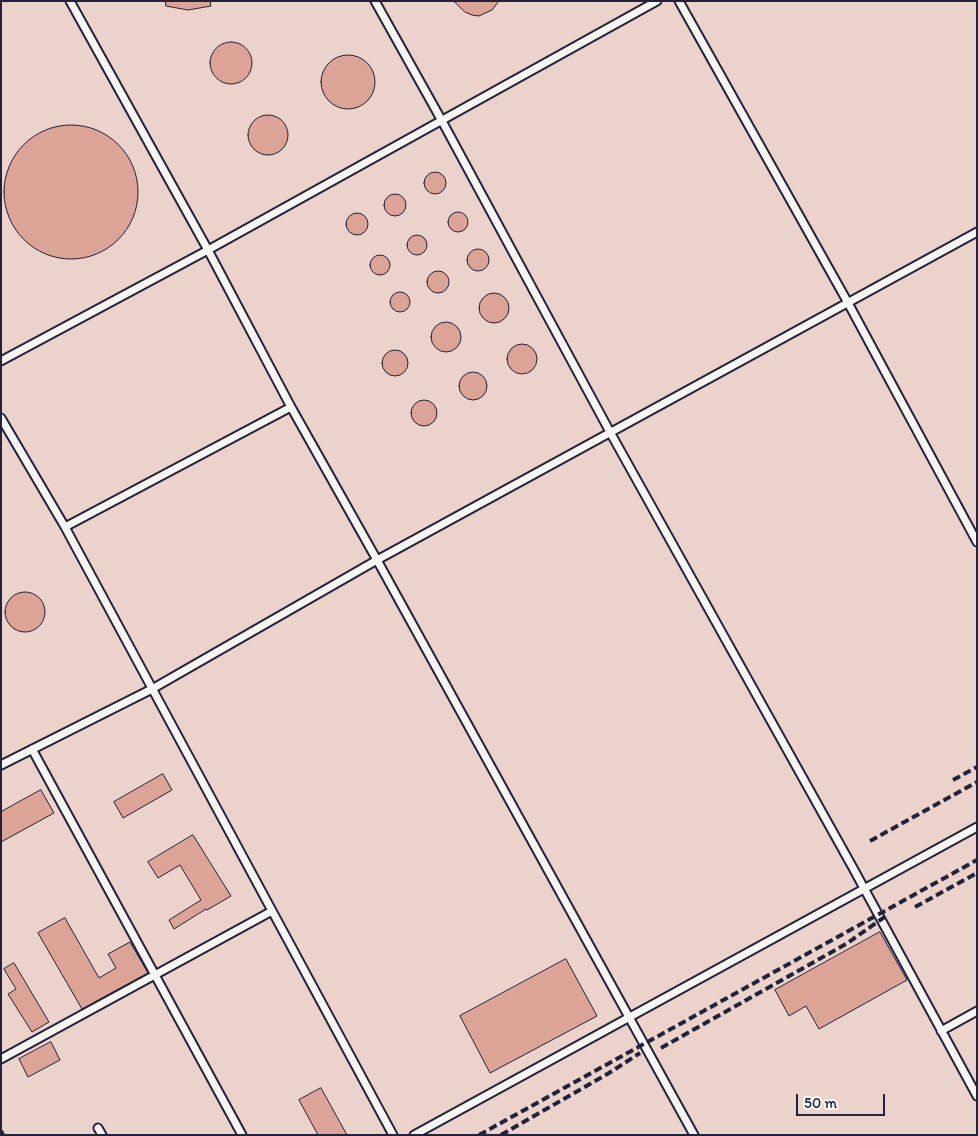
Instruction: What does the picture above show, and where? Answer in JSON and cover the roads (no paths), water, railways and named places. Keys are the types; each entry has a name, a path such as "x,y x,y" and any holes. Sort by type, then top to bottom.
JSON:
{"lane":[{"path":"70,1 208,250 291,406 694,1135"},
{"path":"375,1 610,432 844,850 940,1031 977,1096"},
{"path":"1,361 208,250 657,1"},
{"path":"679,1 847,301 977,542"},
{"path":"1,765 152,689 377,560 847,301 977,232"},
{"path":"65,527 291,406"},
{"path":"1,418 65,527 393,1135"},
{"path":"32,749 242,1135"},
{"path":"414,1135 977,827"},
{"path":"1,1059 272,911"},
{"path":"940,1031 977,1011"},
{"path":"98,1128 102,1135"}],"railway":[{"path":"953,780 977,767"},
{"path":"870,841 977,782"},
{"path":"479,1135 977,860"},
{"path":"915,907 977,873"},
{"path":"661,1048 846,944 886,916"},
{"path":"501,1135 640,1053"},
{"path":"1,1131 3,1135"}]}
